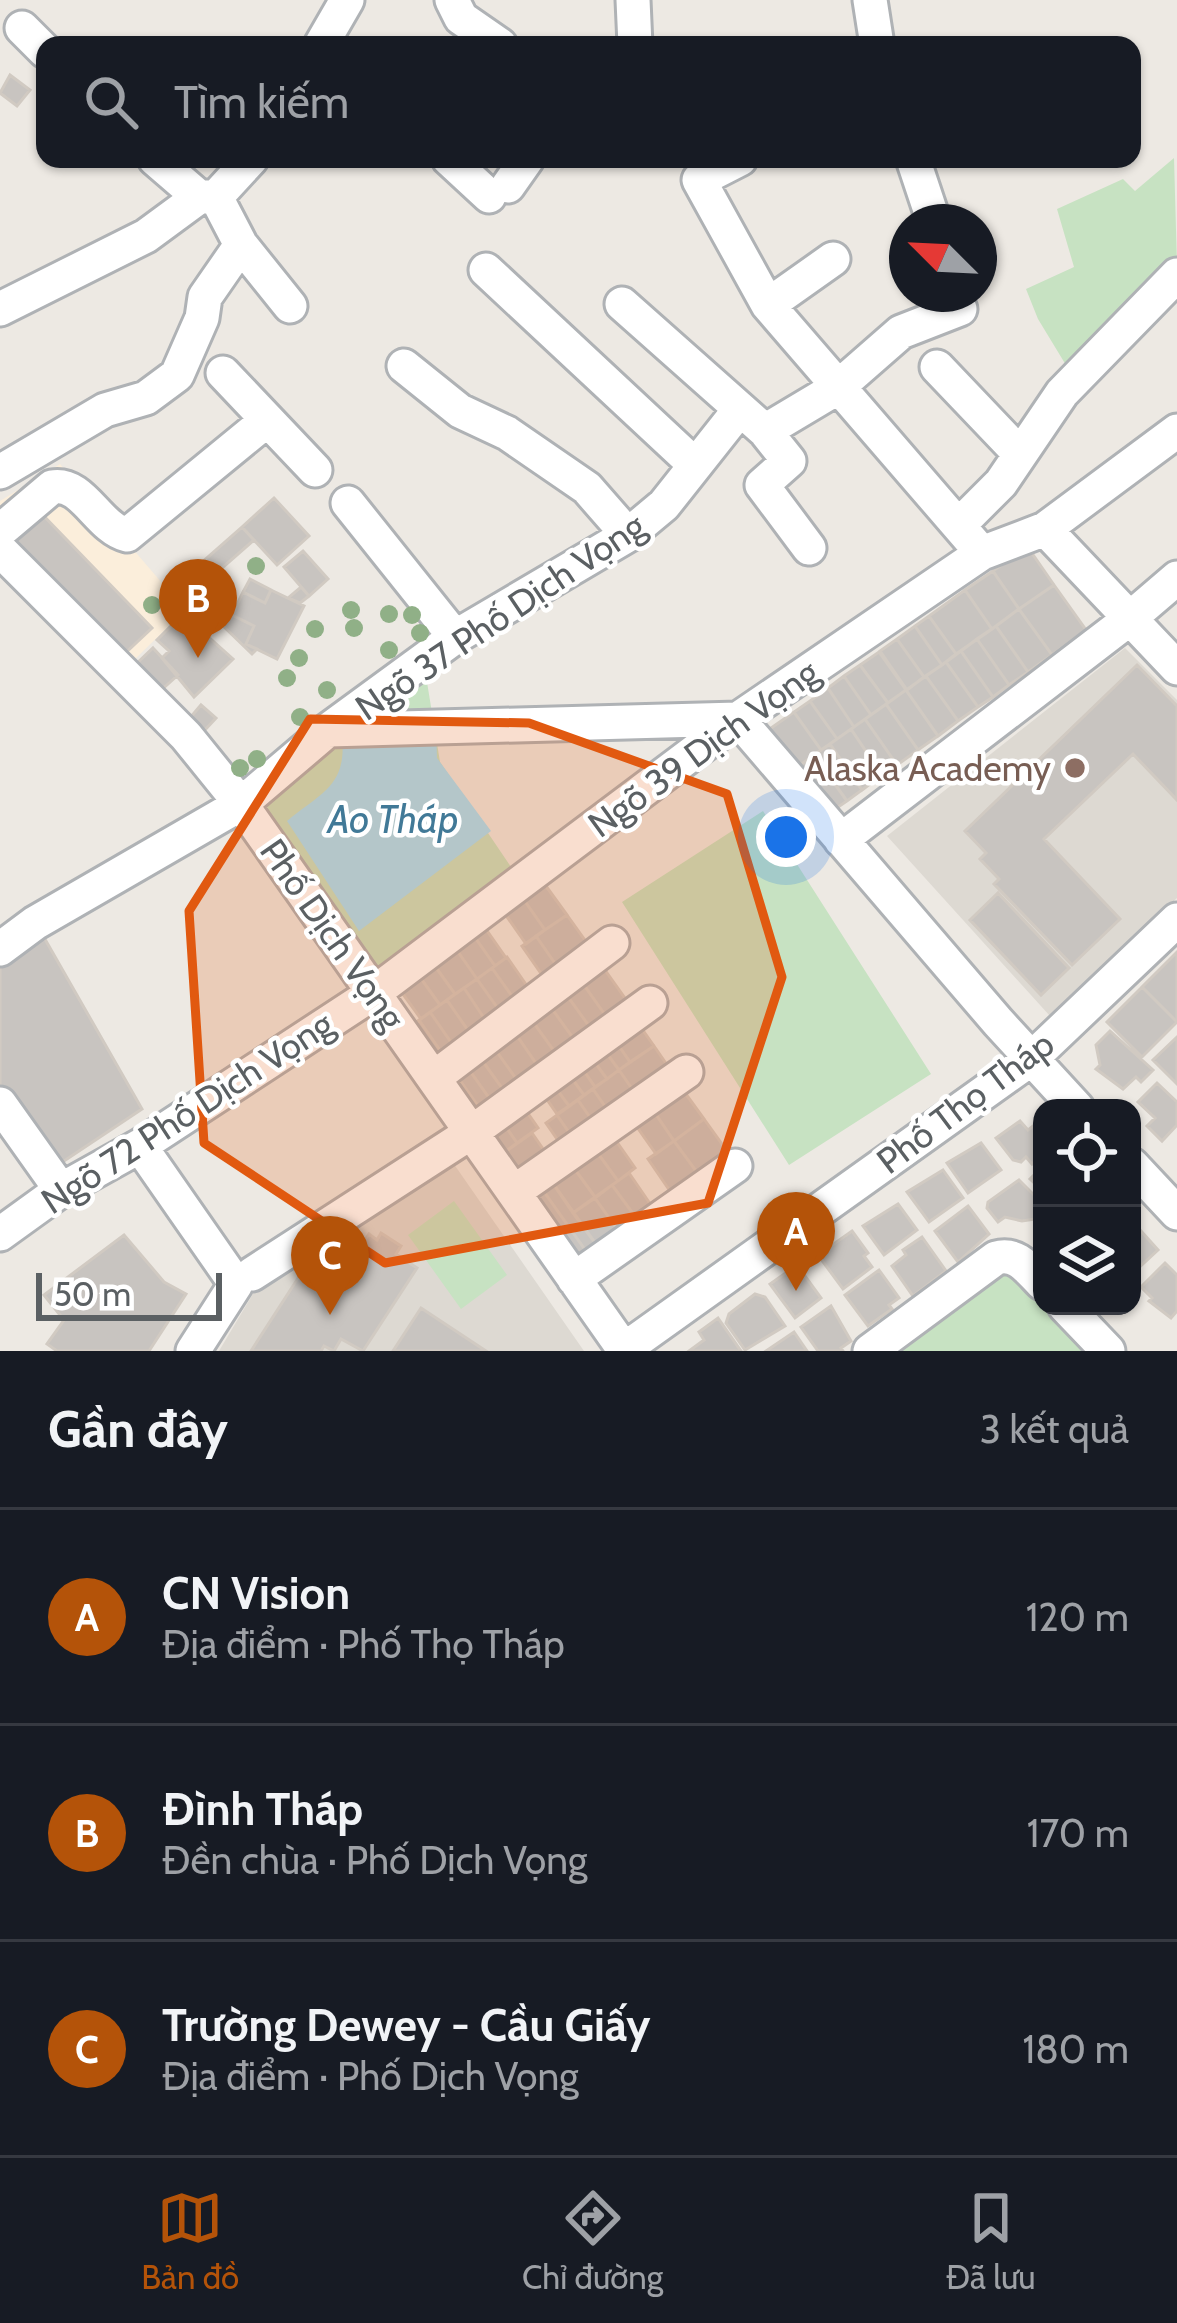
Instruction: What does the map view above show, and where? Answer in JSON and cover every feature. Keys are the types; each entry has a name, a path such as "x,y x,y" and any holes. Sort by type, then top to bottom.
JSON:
{"street":[{"path":"325,36 346,0"},
{"path":"452,0 461,18 487,36"},
{"path":"633,0 635,36"},
{"path":"870,0 876,36"},
{"path":"167,168 207,197 290,306"},
{"path":"0,308 146,236 207,197 241,168"},
{"path":"474,168 508,180"},
{"path":"722,168 699,180 768,305 982,553"},
{"path":"916,168 928,204"},
{"path":"0,472 105,410 146,398 177,374 202,318 205,297 241,245"},
{"path":"768,305 833,260"},
{"path":"487,270 694,464"},
{"path":"959,526 1000,483 1062,393 1177,275"},
{"path":"622,304 752,420 788,460 762,485 809,548"},
{"name":"Ngõ 37 Phố Dịch Vọng","path":"0,949 35,923 241,804 328,730 455,637 628,536 664,505 694,464 752,420 837,388 901,332 952,312"},
{"path":"404,366 460,411 507,433 587,488 628,536"},
{"path":"937,367 1020,454"},
{"path":"223,374 314,470"},
{"path":"0,531 62,485 120,535 136,531 266,421"},
{"name":"Ngõ 39 Dịch Vọng","path":"375,992 738,719 982,553 1045,529 1177,431"},
{"path":"348,503 455,637"},
{"path":"1045,529 1177,668"},
{"name":"Phố Dịch Vọng","path":"0,550 185,736 241,804 623,1350"},
{"path":"841,840 1177,578"},
{"path":"328,730 738,719 1068,1099"},
{"name":"Phố Thọ Tháp","path":"623,1350 1030,1059 1177,920"},
{"path":"435,1077 613,944"},
{"name":"Ngõ 72 Phố Dịch Vọng","path":"0,1234 61,1190 140,1145 375,992"},
{"path":"252,1274 472,1132 650,1003"},
{"path":"514,1192 686,1072"},
{"path":"0,1104 61,1190"},
{"path":"140,1145 236,1284 193,1351"},
{"path":"574,1279 735,1166"},
{"path":"1141,1176 1177,1214"},
{"path":"870,1351 996,1258 1007,1255 1019,1260 1033,1274"},
{"path":"1074,1315 1108,1351"}],"highlighted area":[{"path":"310,719 529,723 727,794 782,977 708,1203 385,1263 204,1143 189,911"}],"shaded area":[{"path":"60,464 180,604 176,619 129,665 0,539 0,501"},
{"name":"Alaska Academy","path":"1125,648 1177,700 1177,898 1050,1016 887,836"},
{"path":"449,1157 584,1351 219,1351 263,1277"}],"green space":[{"path":"1174,158 1177,266 1072,375 1026,289 1074,267 1057,209 1123,179 1135,191"},
{"name":"Ao Tháp","path":"426,676 440,762 511,867 375,972 253,805"},
{"path":"763,811 931,1074 789,1165 622,902"},
{"path":"454,1201 507,1275 461,1309 408,1235"},
{"path":"996,1258 1033,1278 1033,1315 1074,1315 1108,1351 870,1351"}],"water":[{"name":"Ao Tháp","path":"436,730 437,758 491,831 359,931 287,821 336,777 342,736"}],"building":[{"path":"10,75 30,90 17,106 0,93"},
{"path":"274,498 309,536 277,565 242,527"},
{"path":"36,508 152,628 118,660 2,540"},
{"path":"242,527 254,540 188,598 176,585"},
{"path":"1027,546 1054,585 1019,609 993,571"},
{"path":"303,551 328,579 309,596 284,567"},
{"path":"993,571 1019,609 992,629 965,590"},
{"path":"250,579 271,590 265,603 243,592"},
{"path":"1054,585 1086,630 1052,655 1019,609"},
{"path":"301,587 309,596 300,603 288,598"},
{"path":"271,590 304,606 277,659 246,644 254,626 232,615 243,592 265,603"},
{"path":"965,590 992,629 956,654 929,616"},
{"path":"1019,609 1052,655 1028,672 996,626"},
{"path":"232,615 254,626 246,644 257,649 252,654 223,626"},
{"path":"929,616 956,654 942,665 915,626"},
{"path":"177,620 187,631 194,624 233,659 194,697 162,658 169,651 157,640"},
{"path":"915,626 942,665 924,677 897,639"},
{"path":"996,626 1028,672 1009,685 977,639"},
{"path":"897,639 924,677 907,690 880,651"},
{"path":"977,639 1009,685 993,697 961,651"},
{"path":"153,648 178,675 158,693 133,667"},
{"path":"961,651 993,697 978,707 946,662"},
{"path":"879,652 906,690 888,703 860,665"},
{"path":"946,662 978,707 958,721 926,676"},
{"path":"860,665 888,703 871,715 844,676"},
{"path":"1137,665 1177,706 1177,800 1133,754 1044,839 1120,919 1072,965 994,884 999,879 980,859 986,853 965,831"},
{"path":"844,676 871,715 854,727 828,688"},
{"path":"926,676 958,721 938,736 906,690"},
{"path":"828,688 854,727 837,739 810,701"},
{"path":"906,690 938,736 918,750 886,704"},
{"path":"810,701 837,739 821,750 794,712"},
{"path":"886,704 918,750 897,765 865,719"},
{"path":"201,705 216,718 204,731 190,718"},
{"path":"794,712 821,750 788,774 761,735"},
{"path":"865,719 897,765 882,775 851,729"},
{"path":"851,729 882,775 862,790 830,744"},
{"path":"830,744 862,790 847,801 814,755"},
{"path":"814,755 829,776 803,795 788,774"},
{"path":"829,776 847,801 825,816 808,792"},
{"path":"543,882 567,915 545,930 522,897"},
{"path":"998,893 1069,968 1041,995 970,920"},
{"path":"522,897 545,930 526,944 503,911"},
{"path":"567,915 594,953 563,975 536,936"},
{"path":"483,925 506,958 495,966 472,933"},
{"path":"38,927 142,1109 52,1169 0,1098 0,957"},
{"path":"472,933 495,966 477,979 454,946"},
{"path":"536,936 563,975 549,985 522,946"},
{"path":"454,946 477,979 455,994 432,962"},
{"path":"1177,952 1177,1022 1142,987"},
{"path":"507,957 534,996 519,1006 492,968"},
{"path":"432,962 455,994 440,1005 417,973"},
{"path":"600,963 634,1011 613,1026 579,978"},
{"path":"492,968 519,1006 504,1017 477,979"},
{"path":"417,973 440,1005 421,1019 397,986"},
{"path":"579,978 613,1026 597,1037 563,990"},
{"path":"477,979 504,1017 490,1027 464,988"},
{"path":"1142,987 1177,1022 1142,1057 1107,1022"},
{"path":"464,988 490,1027 474,1039 447,1000"},
{"path":"563,990 597,1037 581,1049 547,1002"},
{"path":"447,1000 474,1039 457,1051 430,1012"},
{"path":"547,1002 581,1049 562,1062 528,1015"},
{"path":"430,1012 457,1051 446,1059 419,1020"},
{"path":"528,1015 562,1062 544,1075 511,1027"},
{"path":"635,1019 654,1046 630,1062 612,1036"},
{"path":"419,1020 446,1059 432,1069 405,1030"},
{"path":"511,1027 544,1075 524,1090 490,1042"},
{"path":"1110,1031 1153,1070 1141,1082 1136,1077 1123,1089 1096,1069 1100,1065 1096,1045"},
{"path":"612,1036 630,1062 619,1070 600,1044"},
{"path":"1177,1037 1177,1084 1153,1060"},
{"path":"490,1042 524,1090 510,1099 476,1052"},
{"path":"600,1044 619,1070 607,1079 588,1053"},
{"path":"654,1046 674,1075 639,1099 619,1070"},
{"path":"476,1052 510,1099 497,1109 463,1061"},
{"path":"588,1053 607,1079 595,1087 577,1061"},
{"path":"463,1061 497,1109 486,1117 452,1069"},
{"path":"577,1061 595,1087 584,1095 565,1069"},
{"path":"452,1069 486,1117 474,1125 440,1078"},
{"path":"565,1069 584,1095 569,1106 550,1080"},
{"path":"619,1070 639,1099 613,1118 593,1089"},
{"path":"550,1080 569,1106 557,1114 539,1088"},
{"path":"1157,1083 1177,1102 1177,1125 1162,1141 1147,1126 1155,1118 1141,1099"},
{"path":"680,1086 704,1119 674,1141 651,1107"},
{"path":"593,1089 613,1118 598,1129 578,1100"},
{"path":"578,1100 598,1129 577,1144 557,1115"},
{"path":"520,1102 538,1128 517,1143 499,1117"},
{"path":"651,1107 674,1141 656,1154 632,1120"},
{"path":"557,1115 577,1144 566,1152 546,1123"},
{"path":"499,1117 517,1143 495,1159 476,1133"},
{"path":"704,1119 729,1154 699,1175 674,1141"},
{"path":"1020,1121 1028,1130 1033,1126 1033,1163 1026,1157 1021,1162 1013,1160 996,1138"},
{"path":"532,1133 552,1162 516,1188 495,1159"},
{"path":"612,1135 635,1168 618,1181 594,1148"},
{"path":"674,1141 699,1175 672,1194 648,1159"},
{"path":"981,1143 1001,1170 968,1193 947,1163"},
{"path":"594,1148 618,1181 595,1197 571,1164"},
{"path":"571,1164 595,1197 573,1213 550,1179"},
{"path":"943,1170 963,1198 929,1222 907,1192"},
{"path":"629,1173 653,1208 637,1219 612,1185"},
{"path":"550,1179 598,1247 588,1254 540,1186"},
{"path":"1019,1180 1033,1194 1033,1219 1005,1217 998,1222 988,1202"},
{"path":"612,1185 637,1219 619,1232 595,1198"},
{"path":"540,1186 588,1254 571,1267 523,1198"},
{"path":"595,1198 619,1232 598,1247 573,1213"},
{"path":"898,1204 917,1230 884,1255 863,1226"},
{"path":"968,1206 989,1234 958,1262 935,1231"},
{"path":"852,1231 872,1267 843,1289 818,1255"},
{"path":"1141,1231 1158,1250 1141,1266"},
{"path":"381,1233 401,1246 396,1254 417,1268 363,1351 341,1339 334,1351 324,1346 321,1351 251,1351 302,1272 332,1291 369,1234 377,1240"},
{"path":"124,1235 164,1282 186,1294 149,1351 57,1351 47,1344 64,1320 44,1295"},
{"path":"922,1237 946,1271 913,1296 892,1266 906,1255 903,1250"},
{"path":"1165,1263 1177,1275 1177,1311 1171,1318 1149,1301 1152,1298 1141,1287"},
{"path":"797,1265 821,1298 795,1318 770,1284"},
{"path":"879,1270 899,1298 868,1326 845,1295"},
{"path":"755,1294 765,1297 785,1326 745,1350 726,1323 729,1314"},
{"path":"831,1306 851,1341 843,1351 818,1351 801,1327"},
{"path":"421,1308 486,1351 393,1351"},
{"path":"718,1318 741,1351 689,1351 704,1340 699,1332"},
{"path":"794,1332 807,1351 766,1351"}],"place":[{"name":"Đình Tháp","path":"198,658"},
{"name":"Alaska Academy","path":"1075,768"},
{"name":"CN Vision","path":"796,1291"},
{"name":"Trường Dewey - Cầu Giấy","path":"330,1315"}]}
